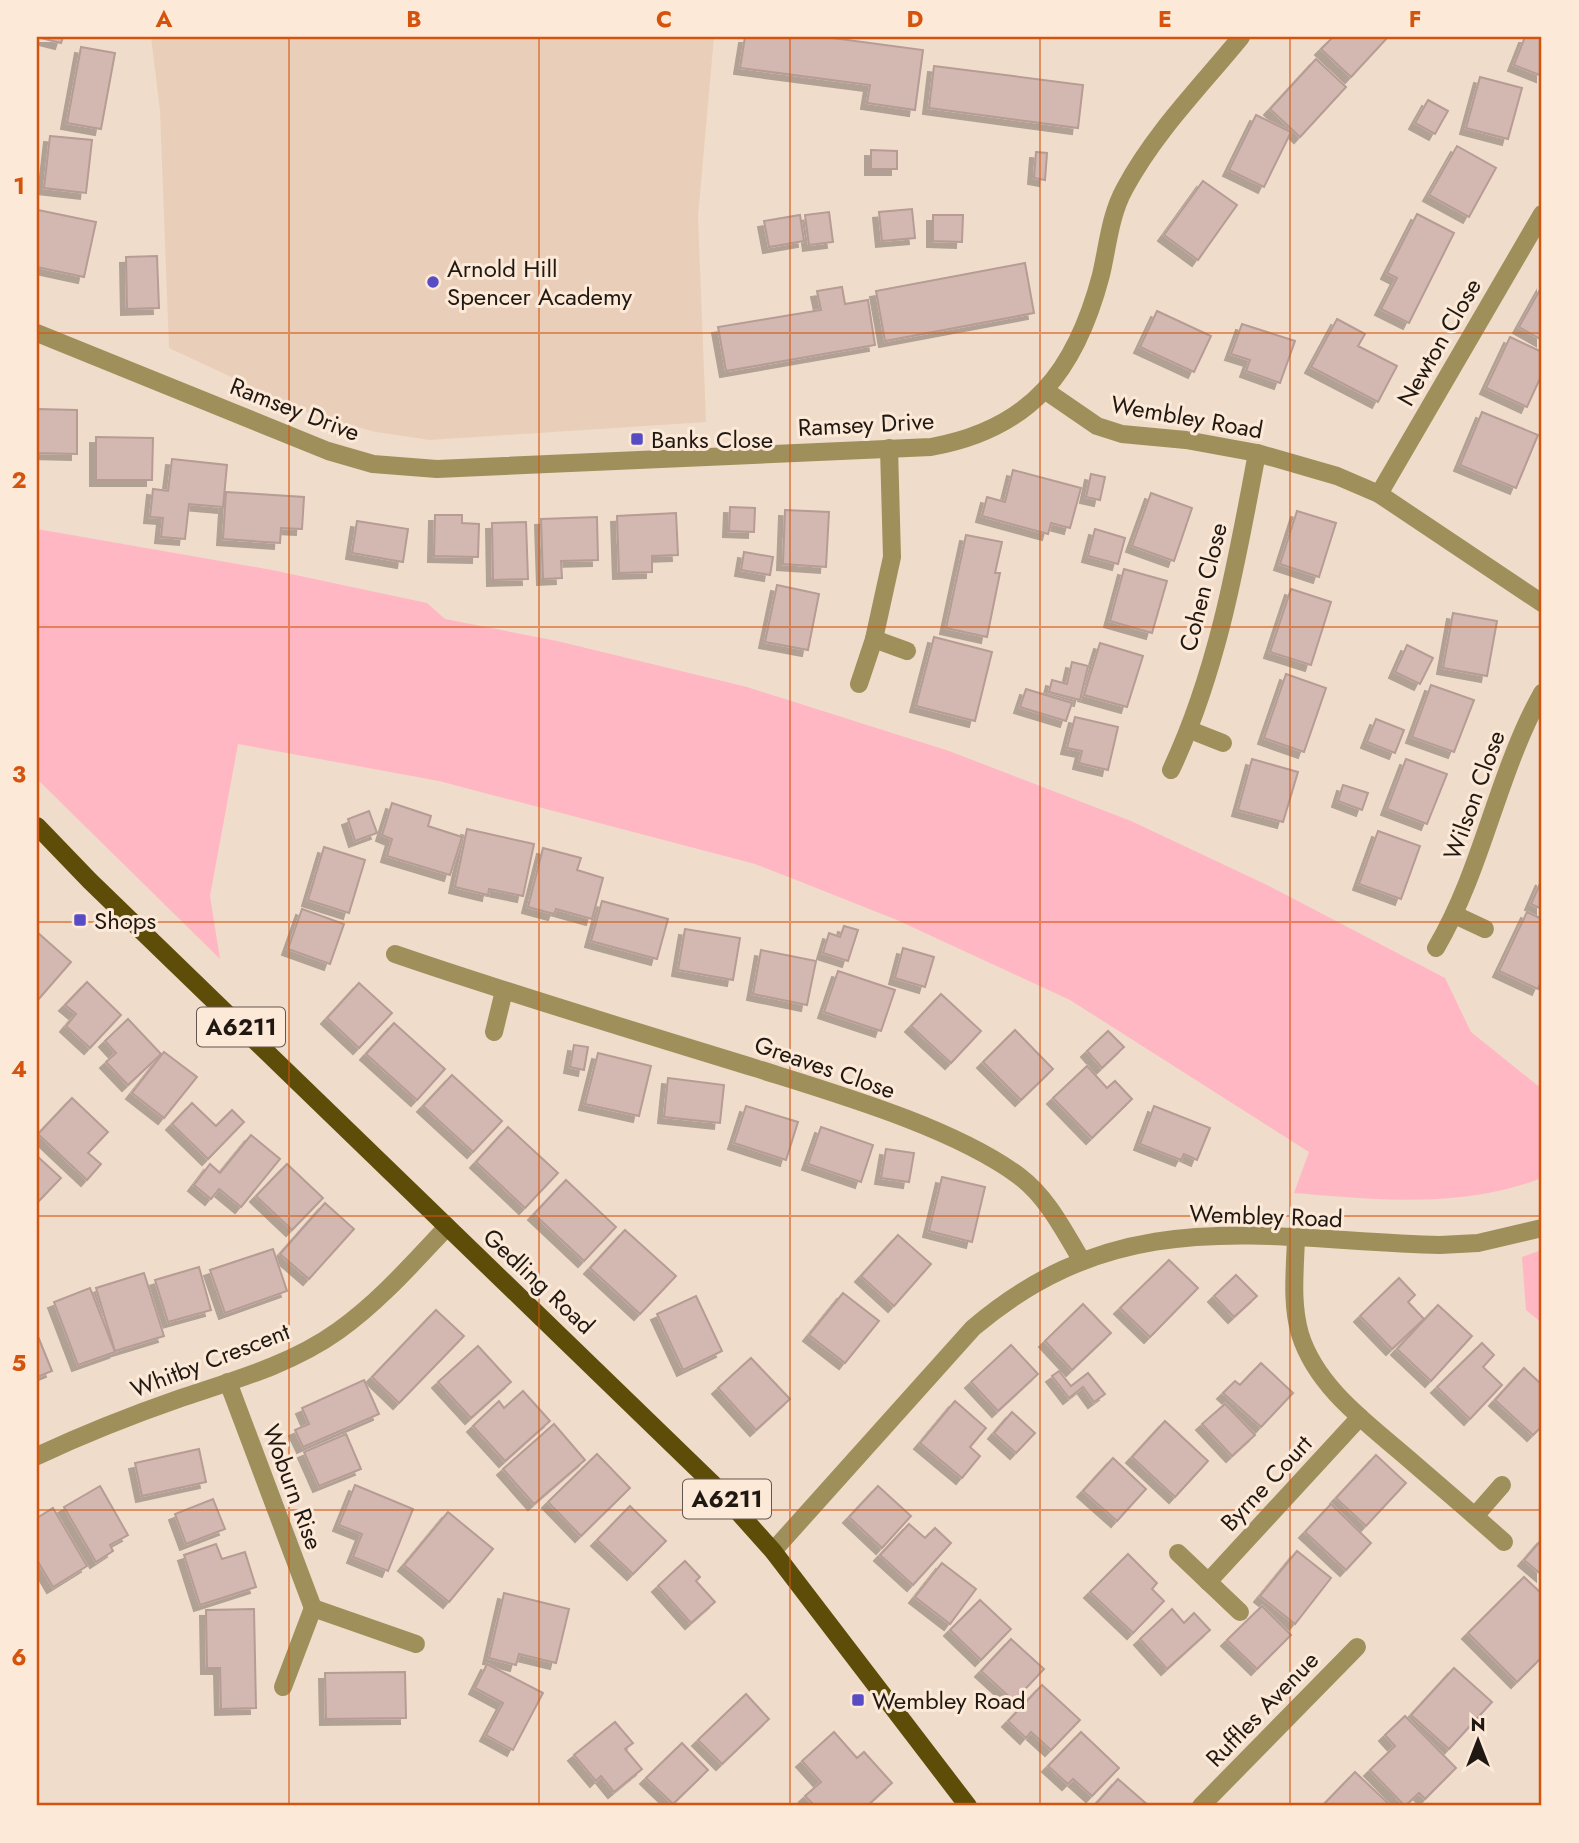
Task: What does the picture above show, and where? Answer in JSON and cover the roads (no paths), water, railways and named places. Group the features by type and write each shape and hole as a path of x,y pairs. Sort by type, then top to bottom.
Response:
{"main road":[{"name":"Gedling Road","path":"37,826 704,1474 773,1552 968,1806"}],"street":[{"name":"Ramsey Drive","path":"37,332 328,451 373,464 465,468 931,447 987,431 1033,404 1046,391 1065,365 1083,329 1101,275 1112,216 1124,190 1142,159 1241,37"},
{"name":"Newton Close","path":"1379,494 1542,214"},
{"name":"Wembley Road","path":"1046,391 1097,426 1122,434 1186,440 1257,453 1336,476 1379,494 1542,603"},
{"path":"859,684 874,639 892,548 889,448"},
{"name":"Cohen Close","path":"1171,770 1190,730 1232,586 1257,453"},
{"path":"874,639 907,652"},
{"name":"Wilson Close","path":"1436,948 1455,915 1516,748 1542,693"},
{"path":"1190,730 1223,743"},
{"path":"1455,915 1486,929"},
{"name":"Greaves Close","path":"396,954 505,991 840,1095 973,1150 1003,1165 1035,1190 1048,1204 1082,1261"},
{"path":"494,1032 505,991"},
{"name":"Whitby Crescent","path":"37,1456 139,1412 291,1358 338,1331 387,1289 447,1227"},
{"name":"Wembley Road","path":"773,1552 973,1328 1001,1304 1039,1280 1082,1261 1122,1247 1201,1235 1440,1245 1488,1241 1542,1228"},
{"path":"1296,1238 1294,1292 1301,1335 1318,1369 1336,1394 1360,1417 1504,1542"},
{"name":"Woburn Rise","path":"228,1382 313,1608"},
{"name":"Byrne Court","path":"1208,1582 1360,1417"},
{"path":"1475,1516 1502,1485"},
{"path":"1178,1553 1240,1612"},
{"path":"284,1687 313,1608 416,1644"},
{"name":"Ruffles Avenue","path":"1201,1806 1357,1647"}],"place":[{"name":"Arnold Hill Spencer Academy","path":"433,282"},
{"name":"Banks Close","path":"637,439"},
{"name":"Shops","path":"80,920"},
{"name":"Wembley Road","path":"858,1700"}]}
